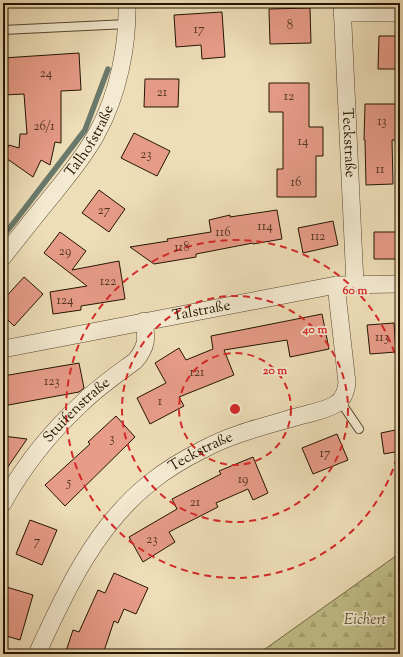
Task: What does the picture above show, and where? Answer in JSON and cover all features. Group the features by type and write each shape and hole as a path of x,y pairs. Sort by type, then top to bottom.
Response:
{"street":[{"name":"Talhofstraße","path":"3,257 85,153 98,132 112,97 125,45 126,3"},
{"path":"342,8 400,13"},
{"name":"Teckstraße","path":"342,8 355,284"},
{"name":"Talstraße","path":"3,348 336,285 400,284"},
{"path":"336,285 347,383 346,390 340,401"},
{"name":"Stuifenstraße","path":"3,503 28,463 67,418 92,393 135,361 140,355 146,341 144,322"},
{"name":"Teckstraße","path":"37,654 65,596 97,540 124,507 151,482 186,458 213,445 256,429 323,410 340,401"}],"lane":[{"path":"3,30 126,24"},
{"path":"340,401 358,429"}],"green space":[{"name":"Eichert","path":"400,553 400,654 258,654"}],"building":[{"path":"310,8 311,43 270,44 269,9"},
{"path":"222,12 225,57 202,59 201,45 176,47 174,15"},
{"path":"379,36 400,36 400,69 378,69"},
{"path":"79,53 81,90 61,91 61,143 55,142 50,165 41,160 33,177 3,156 9,145 19,148 20,134 27,134 24,94 3,95 3,58"},
{"path":"145,79 179,79 178,107 144,107"},
{"path":"269,83 309,83 309,127 323,127 323,156 316,156 316,197 277,197 277,169 283,169 283,112 269,112"},
{"path":"365,104 400,104 400,140 392,140 393,184 366,185 364,140"},
{"path":"134,133 170,151 157,176 121,158"},
{"path":"99,190 125,209 109,232 82,213"},
{"path":"277,210 282,239 196,254 196,257 154,264 130,247 211,232 209,220 230,215 230,217"},
{"path":"333,221 338,245 303,253 298,228"},
{"path":"60,232 86,251 72,270 119,261 125,299 81,306 81,310 53,314 50,292 87,286 44,253"},
{"path":"374,232 400,232 400,259 374,259"},
{"path":"24,277 43,294 14,326 3,315 3,300"},
{"path":"322,314 329,349 290,357 287,340 224,350 234,375 179,397 184,406 150,424 137,398 166,383 155,363 179,348 186,360 213,349 211,336"},
{"path":"394,323 396,352 370,354 367,325"},
{"path":"79,363 84,388 79,392 3,406 3,376"},
{"path":"116,416 135,437 65,506 45,485 90,444 88,442"},
{"path":"400,429 400,451 384,454 381,433"},
{"path":"337,434 348,460 313,474 302,448"},
{"path":"3,436 27,439 3,474"},
{"path":"253,457 268,493 253,500 248,489 216,503 218,507 169,532 175,542 143,562 129,537 177,509 172,499 221,474 219,471"},
{"path":"30,520 57,530 42,565 16,554"},
{"path":"114,573 148,588 136,614 124,609 118,623 114,621 103,654 65,654 73,630 79,632 98,590 105,593"},
{"path":"3,586 33,595 20,640 3,635"}],"waterway":[{"path":"3,236 85,130 108,69"}]}
